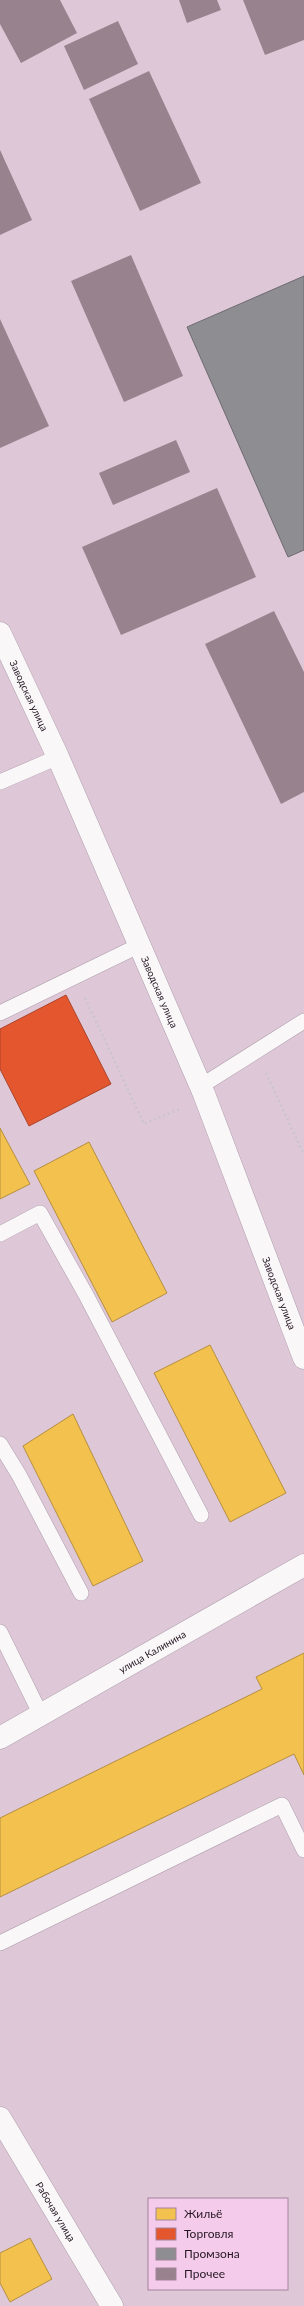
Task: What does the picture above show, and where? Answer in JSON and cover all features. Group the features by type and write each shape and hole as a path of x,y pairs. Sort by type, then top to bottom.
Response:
{"street":[{"name":"Заводская улица","path":"0,633 58,757 201,1086 302,1347"},
{"name":"улица Калинина","path":"0,1738 304,1565"},
{"name":"Рабочая улица","path":"0,2118 112,2306"}],"lane":[{"path":"0,782 58,757"},
{"path":"0,1013 140,945"},
{"path":"201,1086 304,1021"},
{"path":"0,1234 40,1214 86,1295 201,1515"},
{"path":"0,1444 81,1593"},
{"path":"0,1632 41,1714"},
{"path":"0,1943 282,1805 304,1850"}],"building: Жильё":[{"path":"0,1128 30,1184 0,1199"},
{"path":"89,1142 167,1293 112,1322 34,1171"},
{"path":"210,1345 286,1493 230,1522 154,1373"},
{"path":"73,1414 143,1561 93,1586 23,1446"},
{"path":"304,1653 304,1775 294,1754 0,1897 0,1818 262,1689 256,1677"},
{"path":"30,2238 52,2279 10,2302 0,2283 0,2253"}],"building: Торговля":[{"path":"66,995 111,1084 29,1126 0,1069 0,1029"}],"building: Промзона":[{"path":"304,276 304,550 288,557 187,327"}],"building: Прочее":[{"path":"0,0 60,0 77,33 21,63 0,24"},
{"path":"179,0 217,0 221,10 187,23"},
{"path":"243,0 304,0 304,40 265,55"},
{"path":"118,21 138,64 84,90 64,46"},
{"path":"149,71 201,183 140,211 89,99"},
{"path":"0,150 32,220 0,235"},
{"path":"131,255 183,376 124,402 71,281"},
{"path":"0,319 49,426 0,448"},
{"path":"176,440 190,472 113,505 99,473"},
{"path":"217,488 256,577 121,635 82,547"},
{"path":"274,611 304,672 304,792 281,804 205,644"}]}
